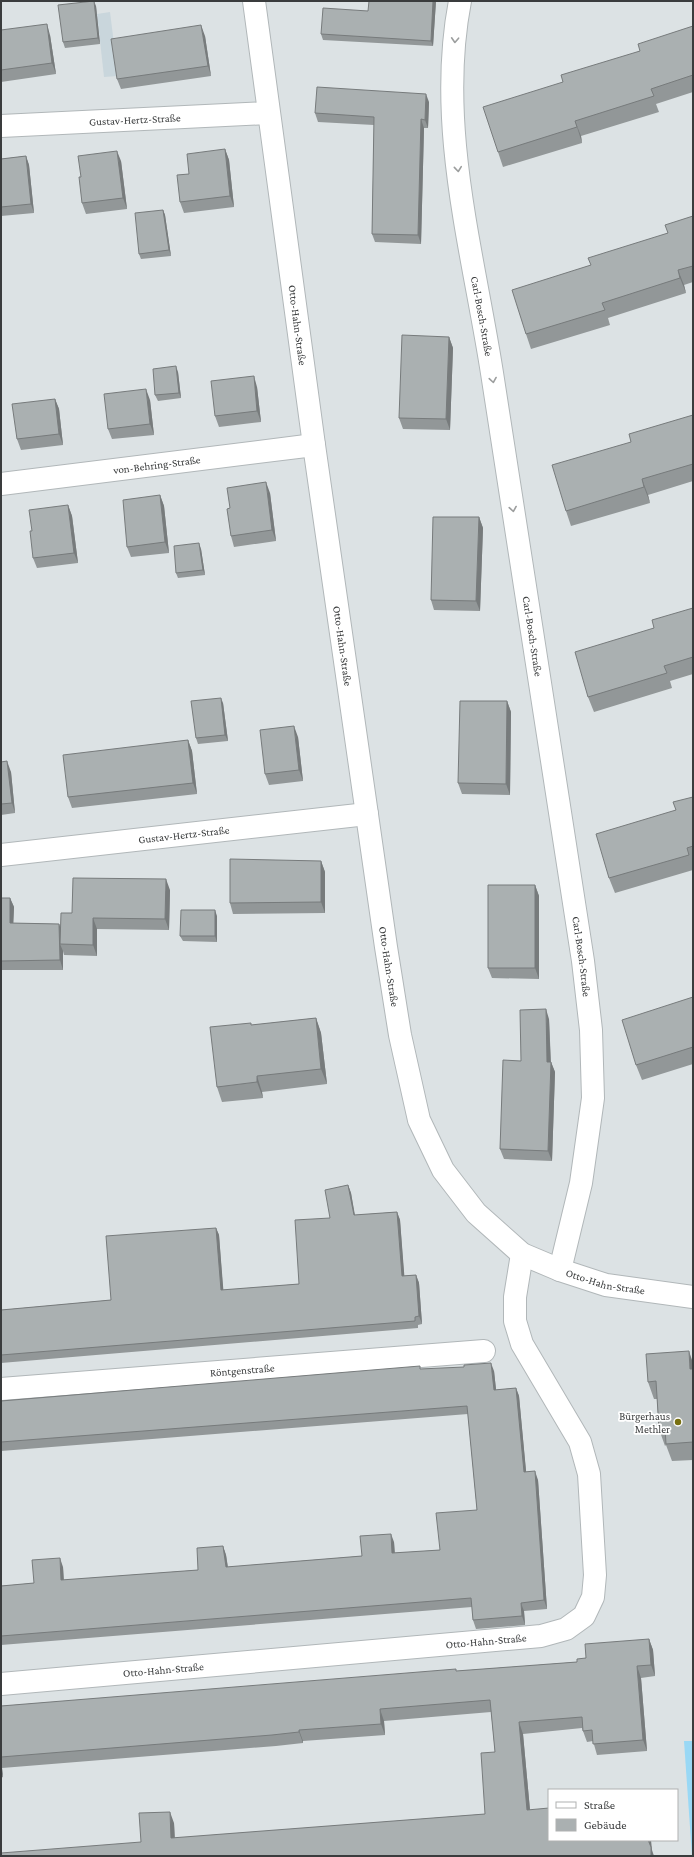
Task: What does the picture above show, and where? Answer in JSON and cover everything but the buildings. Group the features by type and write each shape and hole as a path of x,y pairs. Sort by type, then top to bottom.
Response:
{"street":[{"name":"Otto-Hahn-Straße","path":"254,1 314,445 367,814 400,1035 419,1120 443,1170 476,1213 522,1254 560,1270 606,1285 693,1297"},
{"name":"Carl-Bosch-Straße","path":"460,1 456,22 451,106 460,191 486,339 583,961 591,1030 593,1098 581,1183 560,1270"},
{"name":"Gustav-Hertz-Straße","path":"1,126 268,112"},
{"name":"von-Behring-Straße","path":"1,484 314,445"},
{"name":"Gustav-Hertz-Straße","path":"1,855 367,814"},
{"name":"Otto-Hahn-Straße","path":"1,1684 541,1636 566,1629 584,1616 593,1597 595,1575 589,1474 580,1442 522,1344 515,1321 514,1297 522,1254"},
{"name":"Röntgenstraße","path":"1,1389 484,1351"}],"shaded area":[{"path":"110,12 118,76 104,77 97,14"},
{"path":"684,1741 693,1741 693,1856 692,1856"}],"place":[{"name":"Bürgerhaus Methler","path":"678,1422"}]}
